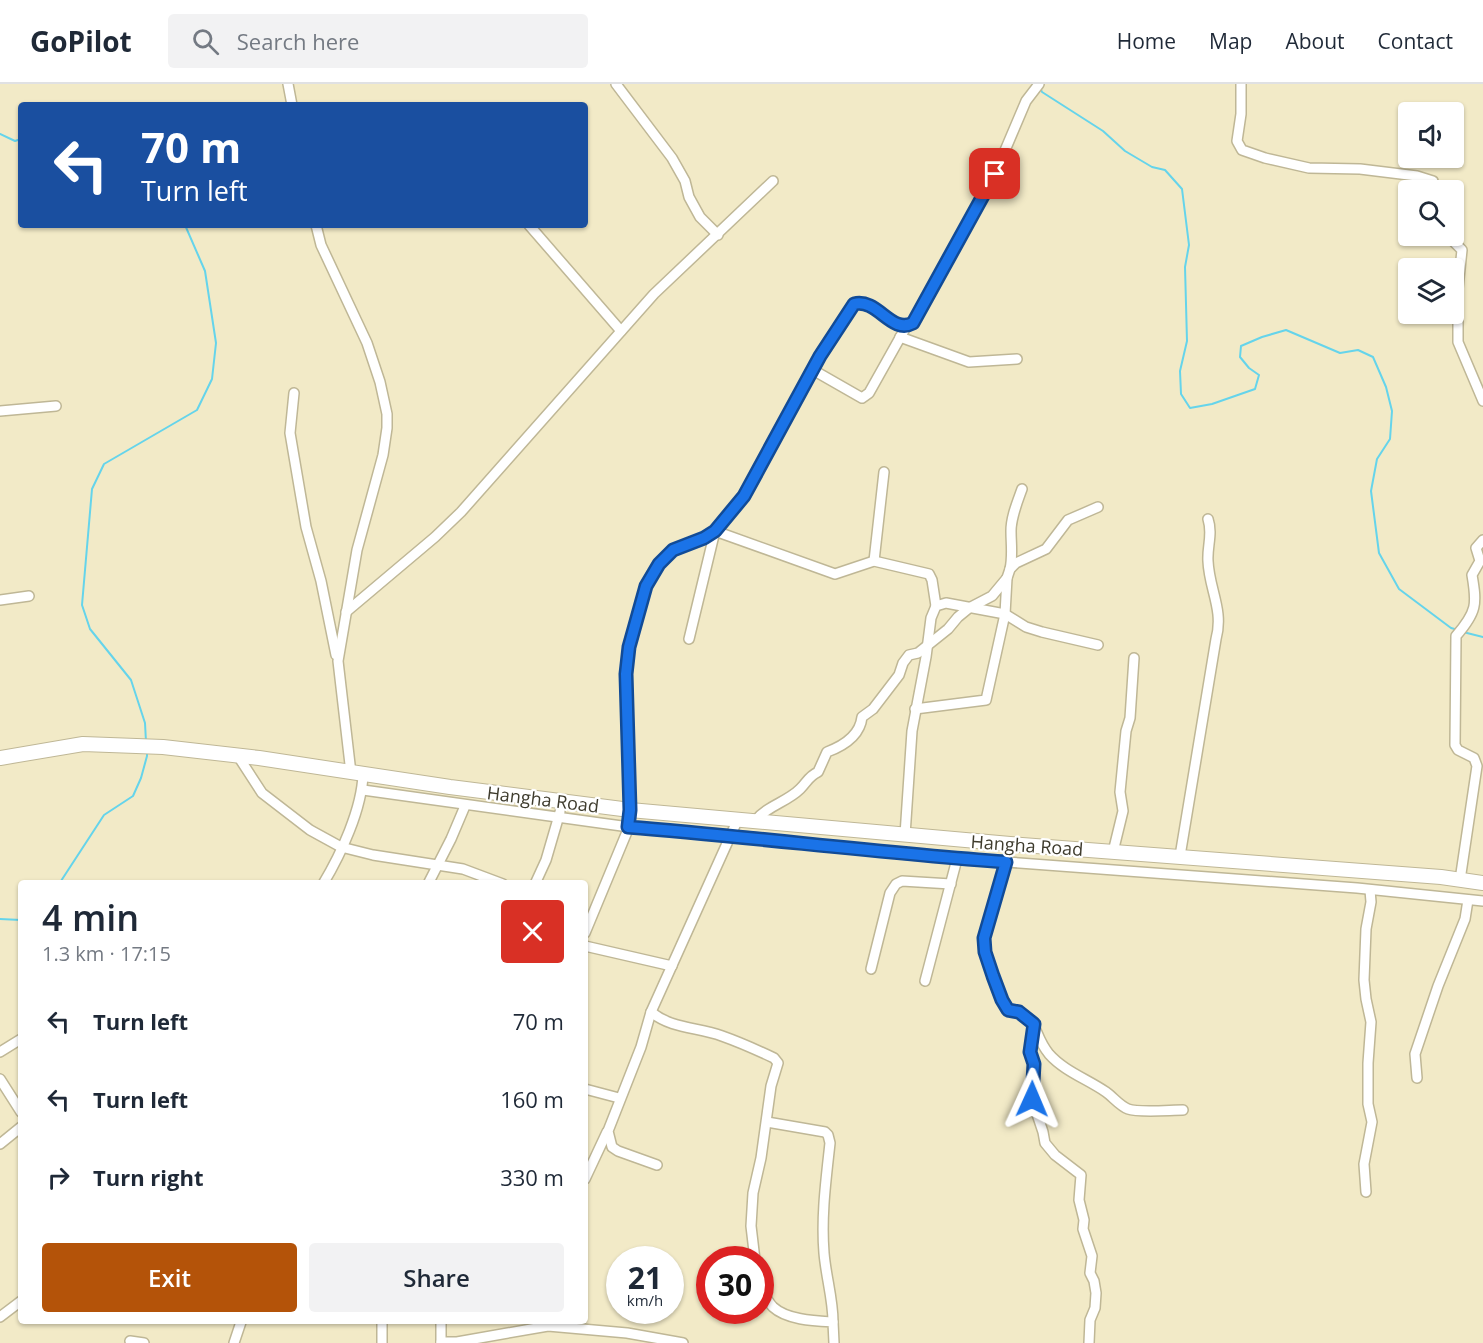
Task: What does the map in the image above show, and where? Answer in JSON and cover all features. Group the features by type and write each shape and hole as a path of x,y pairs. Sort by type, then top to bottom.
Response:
{"highway":[{"name":"Hangha Road","path":"0,758 83,744 163,747 630,810 1483,883"}],"street":[{"path":"288,84 291,102"},
{"path":"616,84 672,158 685,181 689,197 700,217 718,235"},
{"path":"813,370 862,398 869,393 906,327 913,323 995,174 1026,100 1040,84"},
{"path":"1241,84 1241,114 1237,141 1242,150 1309,168 1360,169 1417,176 1430,180"},
{"path":"346,612 435,537 461,512 663,285 773,182"},
{"path":"317,228 321,246 367,343 380,382 387,414 383,455 357,550 338,661"},
{"path":"533,228 621,331"},
{"path":"1458,246 1462,250 1458,288 1458,342 1483,401"},
{"path":"588,926 628,827 630,810 626,674 629,647 646,586 659,564 673,550 704,538 715,531 744,496 813,370 854,304 872,306 899,326 906,327"},
{"path":"900,337 969,362 1017,359"},
{"path":"294,393 290,433 306,527 321,580 338,661 357,773 363,790 333,866 324,880"},
{"path":"0,411 56,406"},
{"path":"874,561 884,472"},
{"path":"915,709 986,700 1005,614 1008,573 1012,559 1011,530 1014,511 1022,489"},
{"path":"756,820 760,814 791,797 810,776 818,772 827,752 836,749 855,736 861,723 861,717 873,709 898,675 909,655 918,653 948,629 969,608 992,596 1016,563 1046,549 1068,520 1098,507"},
{"path":"1180,856 1220,624 1208,561 1211,529 1208,519"},
{"path":"715,531 835,574 874,561 929,574 936,606 931,618 915,709 905,835"},
{"path":"689,639 715,531"},
{"path":"1460,880 1477,766 1474,758 1458,750 1455,745 1456,636 1466,625 1476,602 1472,575 1480,561 1476,548 1483,540"},
{"path":"0,600 28,596"},
{"path":"936,606 946,603 1005,614 1026,627 1098,645"},
{"path":"1113,852 1123,811 1120,792 1126,731 1130,718 1134,658"},
{"path":"238,756 262,792 310,830 341,847 373,855 463,869 492,880"},
{"path":"363,790 628,827 731,835 957,859 1370,890 1483,902"},
{"path":"537,880 546,860 562,801"},
{"path":"430,880 465,806"},
{"path":"588,1173 608,1131 641,1047 651,1012 738,819"},
{"path":"925,981 957,859"},
{"path":"1006,862 984,938 985,952 1002,1000 1008,1010 1019,1012 1034,1024 1048,1052 1063,1068 1081,1076 1128,1109 1183,1110"},
{"path":"871,969 890,893 896,884 902,881 951,884"},
{"path":"1366,1192 1364,1164 1372,1122 1368,1104 1371,1022 1364,980 1370,890"},
{"path":"1417,1078 1415,1054 1438,986 1465,919 1468,900"},
{"path":"588,947 672,966"},
{"path":"651,1012 667,1022 720,1035 774,1058 778,1063 771,1086 767,1122 753,1193 751,1226 753,1246"},
{"path":"1034,1024 1030,1052 1034,1064 1032,1099 1045,1143 1055,1155 1081,1174 1079,1200 1083,1229 1092,1256 1090,1273 1096,1293 1095,1308 1090,1320 1089,1343"},
{"path":"0,1052 18,1041"},
{"path":"0,1079 18,1107"},
{"path":"588,1090 620,1098"},
{"path":"767,1122 825,1132 828,1135 830,1143 824,1200 824,1252 833,1304 834,1343"},
{"path":"0,1144 18,1129"},
{"path":"608,1131 612,1147 657,1165"},
{"path":"0,1317 18,1303"},
{"path":"774,1308 782,1313 803,1319 834,1322"},
{"path":"234,1343 240,1324"},
{"path":"382,1324 382,1343"},
{"path":"441,1324 441,1343 457,1342 547,1324 618,1332 683,1343"},
{"path":"130,1341 144,1343"}],"waterway":[{"path":"1040,87 1042,92 1103,131 1125,151 1152,167 1165,170 1182,189 1189,245 1185,267 1187,341 1180,371 1181,394 1190,408 1212,404 1255,389 1259,375 1240,357 1241,346 1286,330 1340,353 1358,350 1373,357 1386,387 1392,411 1390,439 1377,459 1371,491 1379,553 1399,589 1451,628 1458,630"},
{"path":"0,134 15,141 18,140"},
{"path":"146,742 145,723 131,680 90,629 82,605 92,489 104,464 197,410 212,379 216,343 205,271 186,228"},
{"path":"1463,632 1483,637"},
{"path":"62,880 104,815 133,796 141,778 147,751"},
{"path":"0,919 18,920"}],"route":[{"path":"995,174 913,323 906,327 899,326 872,306 854,304 820,356 744,496 715,531 704,538 673,550 659,564 646,586 629,647 626,674 630,810 628,827 1006,862 984,938 985,952 1002,1000 1008,1010 1019,1012 1034,1024 1030,1043 1034,1064 1032,1099"}]}
